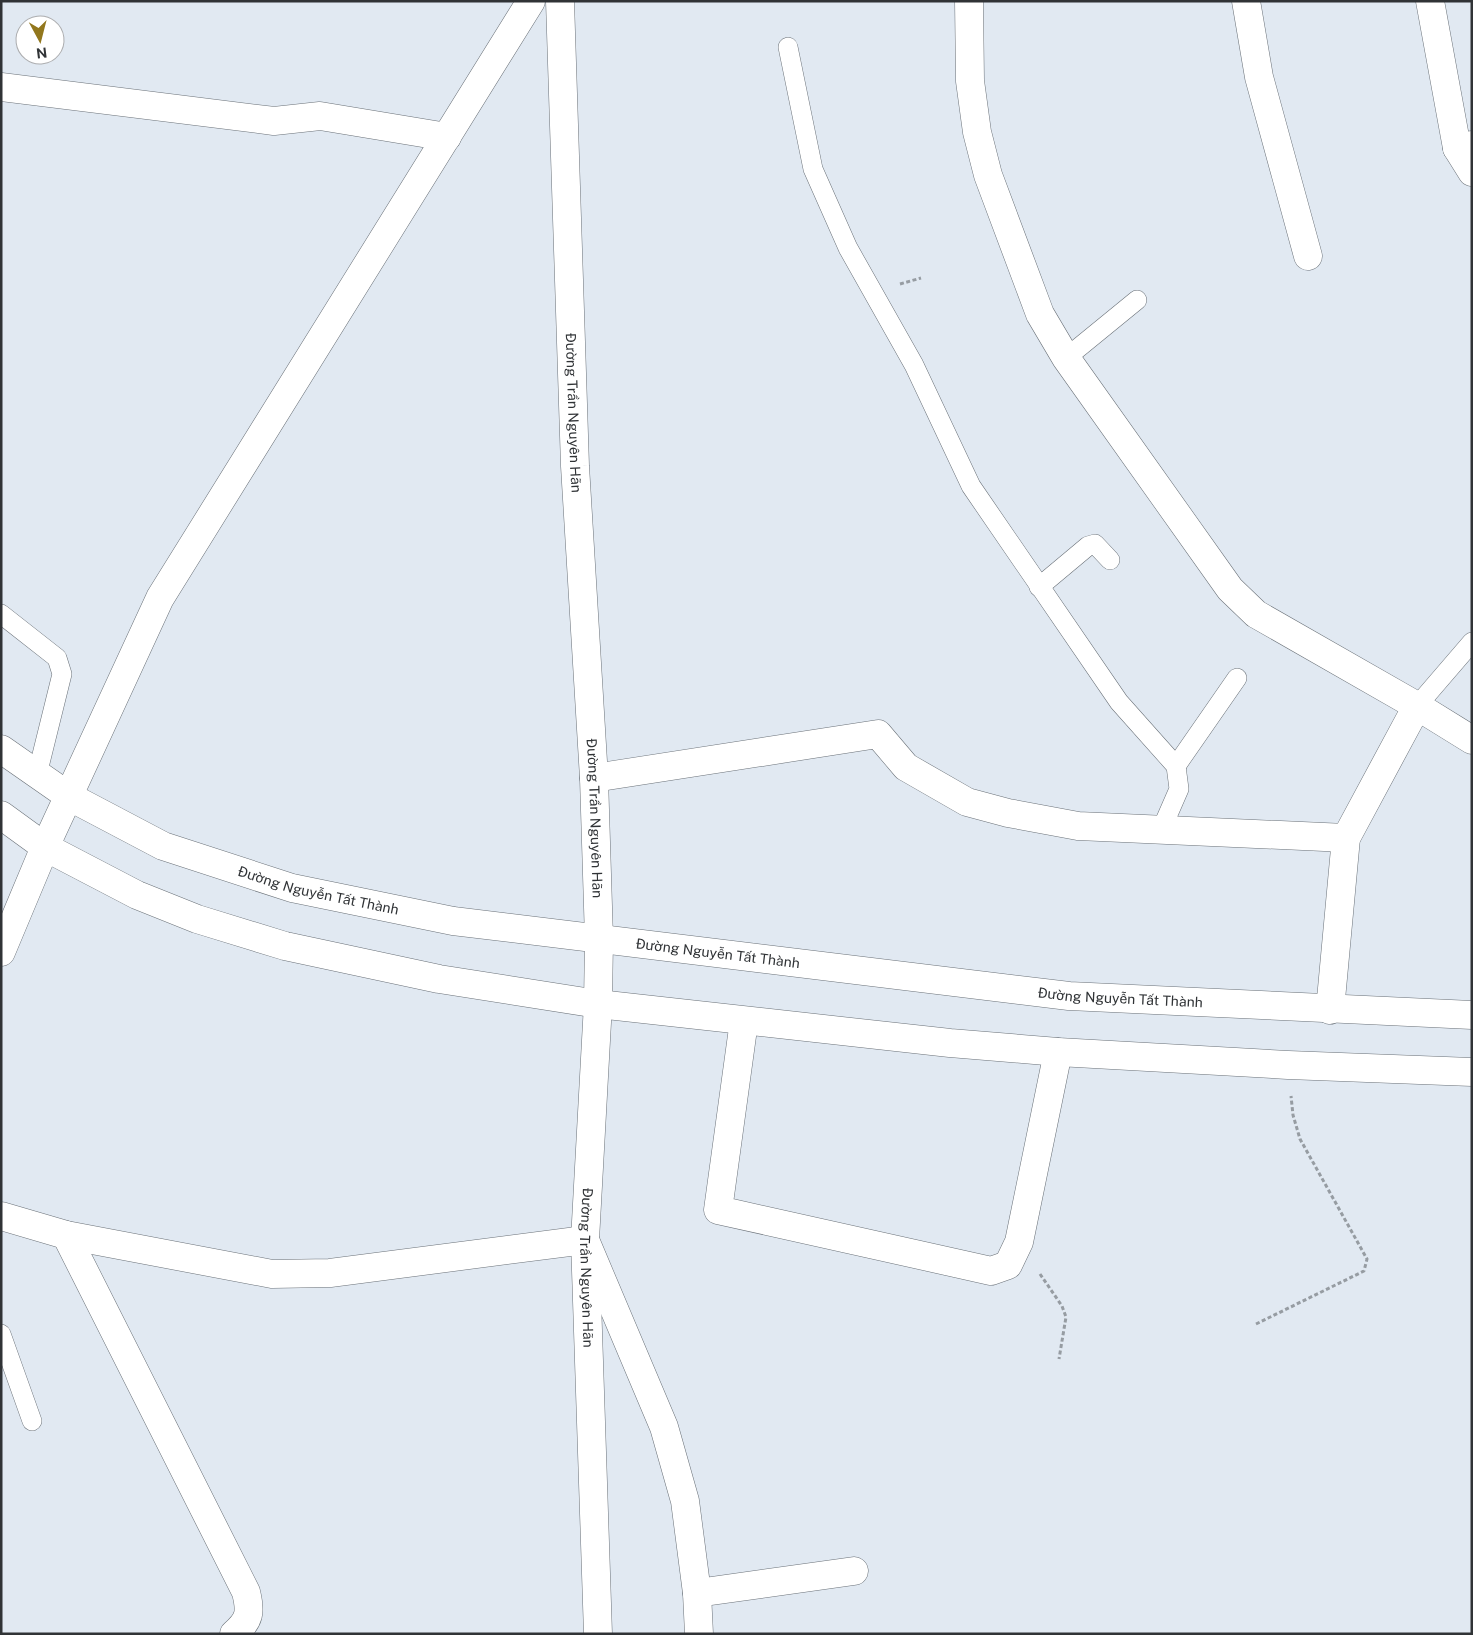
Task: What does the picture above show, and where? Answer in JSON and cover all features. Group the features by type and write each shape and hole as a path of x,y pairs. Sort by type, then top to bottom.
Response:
{"street":[{"path":"1,952 45,847 70,797 138,642 160,598 532,1"},
{"name":"Đường Trần Nguyên Hãn","path":"560,1 575,466 594,778 599,939 598,1004 585,1240 598,1634"},
{"path":"969,1 970,81 977,132 988,176 1040,314 1066,358 1230,589 1256,614 1417,706 1472,740"},
{"path":"1246,1 1259,77 1308,256"},
{"path":"1430,1 1464,146 1472,172"},
{"path":"1,87 274,121 320,116 447,137"},
{"path":"1330,1010 1346,838 1417,706"},
{"path":"594,778 878,734 906,766 967,802 1008,813 1078,826 1162,828 1346,838"},
{"name":"Đường Nguyễn Tất Thành","path":"1,749 70,797 163,846 292,888 452,921 1069,996 1330,1010 1472,1015"},
{"path":"1,815 45,847 137,895 197,919 285,946 439,979 598,1004 744,1021 1058,1052 1288,1065 1472,1072"},
{"path":"744,1021 718,1210 991,1271 1008,1265 1019,1242 1058,1052"},
{"path":"1,1216 66,1235 272,1274 330,1273 585,1240 664,1427 685,1501 697,1593 699,1634"},
{"path":"66,1235 246,1592 250,1608 245,1624 234,1634"},
{"path":"697,1593 854,1571"}],"lane":[{"path":"788,47 813,169 848,248 914,365 971,486 1119,702 1176,766 1179,789 1162,828"},
{"path":"1066,358 1137,300"},
{"path":"1039,586 1088,546 1095,544 1110,560"},
{"path":"1,614 57,658 62,674 37,775"},
{"path":"1417,706 1472,642"},
{"path":"1176,766 1237,678"},
{"path":"1,1334 32,1421"}],"path":[{"path":"1256,1324 1364,1271 1367,1259 1300,1139 1293,1115 1288,1065"},
{"path":"1019,1242 1062,1306 1066,1317 1059,1359"}]}
